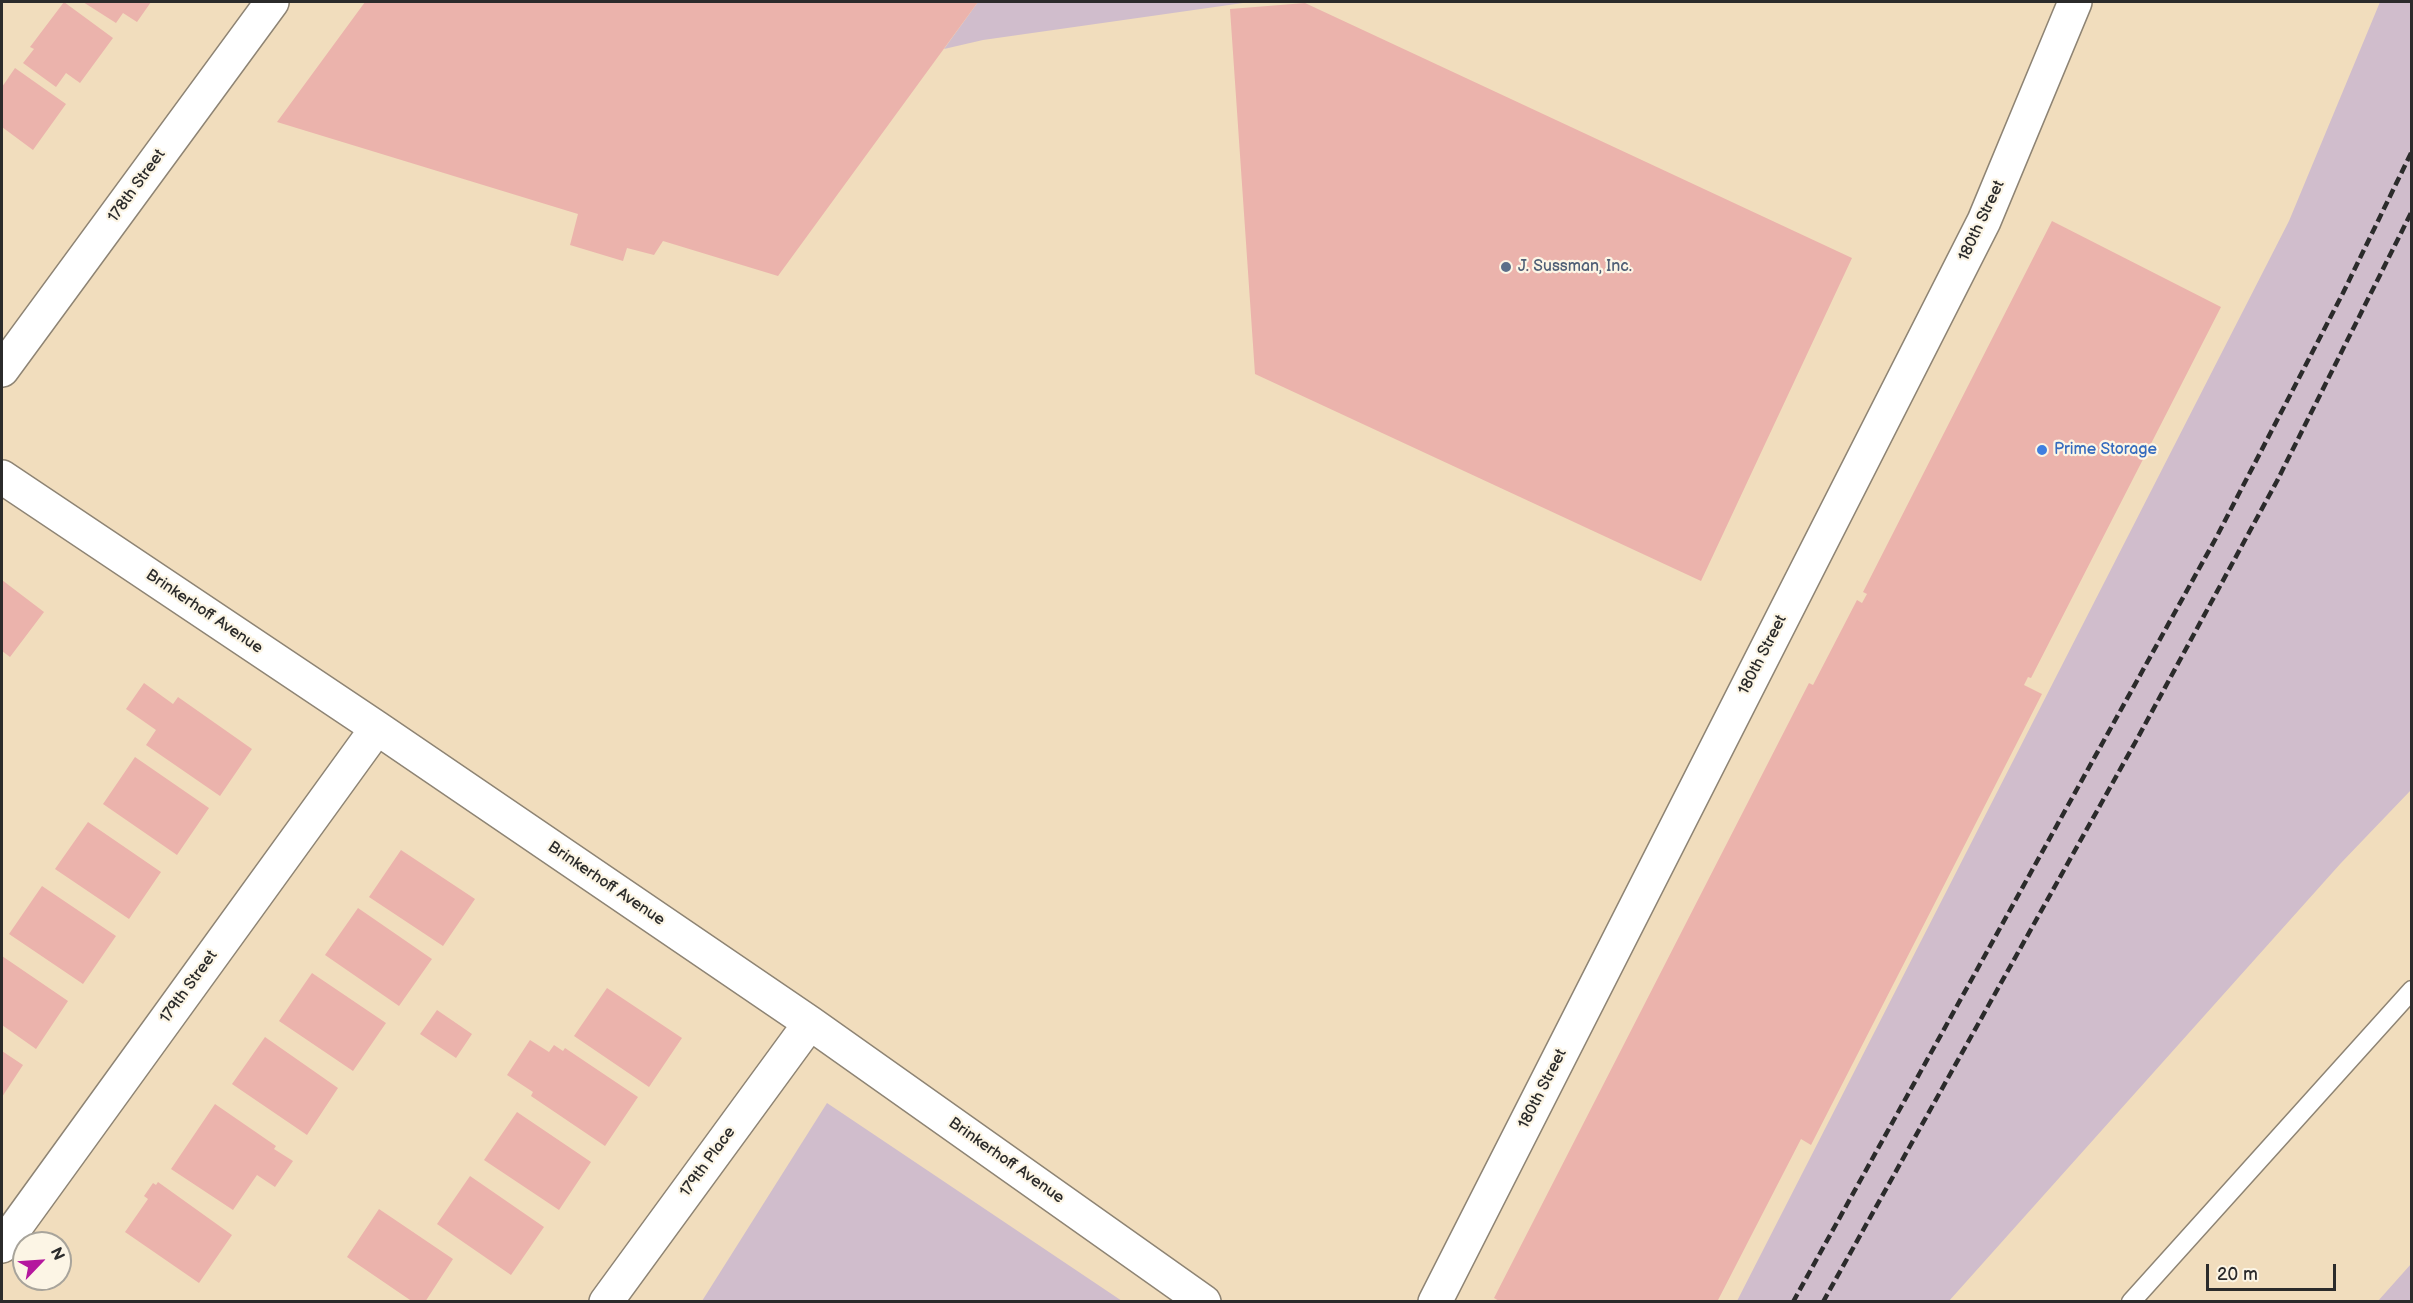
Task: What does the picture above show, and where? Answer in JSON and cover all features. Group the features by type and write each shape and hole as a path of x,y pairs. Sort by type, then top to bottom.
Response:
{"street":[{"name":"178th Street","path":"2,370 272,2"},
{"name":"180th Street","path":"1435,1302 1984,221 2075,2"},
{"name":"Brinkerhoff Avenue","path":"2,477 377,728 810,1023 1204,1302"},
{"name":"179th Street","path":"2,1246 377,728"},
{"name":"179th Place","path":"606,1302 810,1023"}],"lane":[{"path":"2131,1302 2412,990"}],"shaded area":[{"path":"978,2 1250,2 983,40 944,49"},
{"path":"2380,2 2412,2 2411,790 2341,863 1949,1301 1737,1301 2289,221"},
{"path":"827,1103 1122,1301 702,1301"},
{"path":"2411,1264 2411,1301 2378,1301"}],"building":[{"path":"64,2 113,38 80,83 66,73 56,87 23,63 34,49 30,47"},
{"path":"83,2 151,2 137,22 123,13 116,23"},
{"path":"365,2 978,2 778,276 663,241 654,255 627,248 623,261 570,245 578,214 277,122"},
{"path":"1305,3 1852,258 1701,581 1255,374 1230,9"},
{"path":"15,68 66,104 33,150 2,127 2,87"},
{"path":"2052,221 2221,307 2031,678 2028,677 2024,685 2042,694 1811,1145 1801,1139 1717,1302 1501,1302 1494,1298 1809,683 1813,685 1857,600 1862,603 1867,594 1863,592"},
{"path":"2,580 44,612 10,657 2,651"},
{"path":"144,683 173,704 178,697 252,749 220,796 146,745 156,730 126,709"},
{"path":"135,757 209,808 177,855 103,804"},
{"path":"88,822 161,872 129,919 55,869"},
{"path":"401,850 475,899 443,946 369,897"},
{"path":"42,886 116,936 83,984 9,934"},
{"path":"358,908 432,959 399,1006 325,955"},
{"path":"2,956 68,1001 36,1049 2,1025"},
{"path":"312,973 386,1023 353,1071 279,1021"},
{"path":"607,988 682,1038 649,1087 574,1036"},
{"path":"437,1010 472,1034 456,1058 420,1034"},
{"path":"265,1037 338,1088 307,1135 232,1084"},
{"path":"530,1040 549,1052 554,1045 563,1051 565,1048 638,1097 605,1146 531,1096 533,1092 507,1075"},
{"path":"2,1051 23,1065 2,1097"},
{"path":"215,1104 276,1146 274,1149 293,1161 275,1187 257,1175 233,1210 171,1169"},
{"path":"517,1112 591,1162 559,1210 484,1160"},
{"path":"470,1176 544,1227 511,1275 437,1224"},
{"path":"158,1182 232,1235 199,1283 125,1232 148,1199 144,1196 153,1183 156,1185"},
{"path":"379,1209 453,1259 425,1302 413,1302 347,1257"}],"railway":[{"path":"1793,1302 2216,538 2343,293 2412,151"},
{"path":"1823,1302 2136,741 2277,481 2412,211"}],"place":[{"name":"J. Sussman, Inc.","path":"1506,267"},
{"name":"Prime Storage","path":"2042,450"}]}
